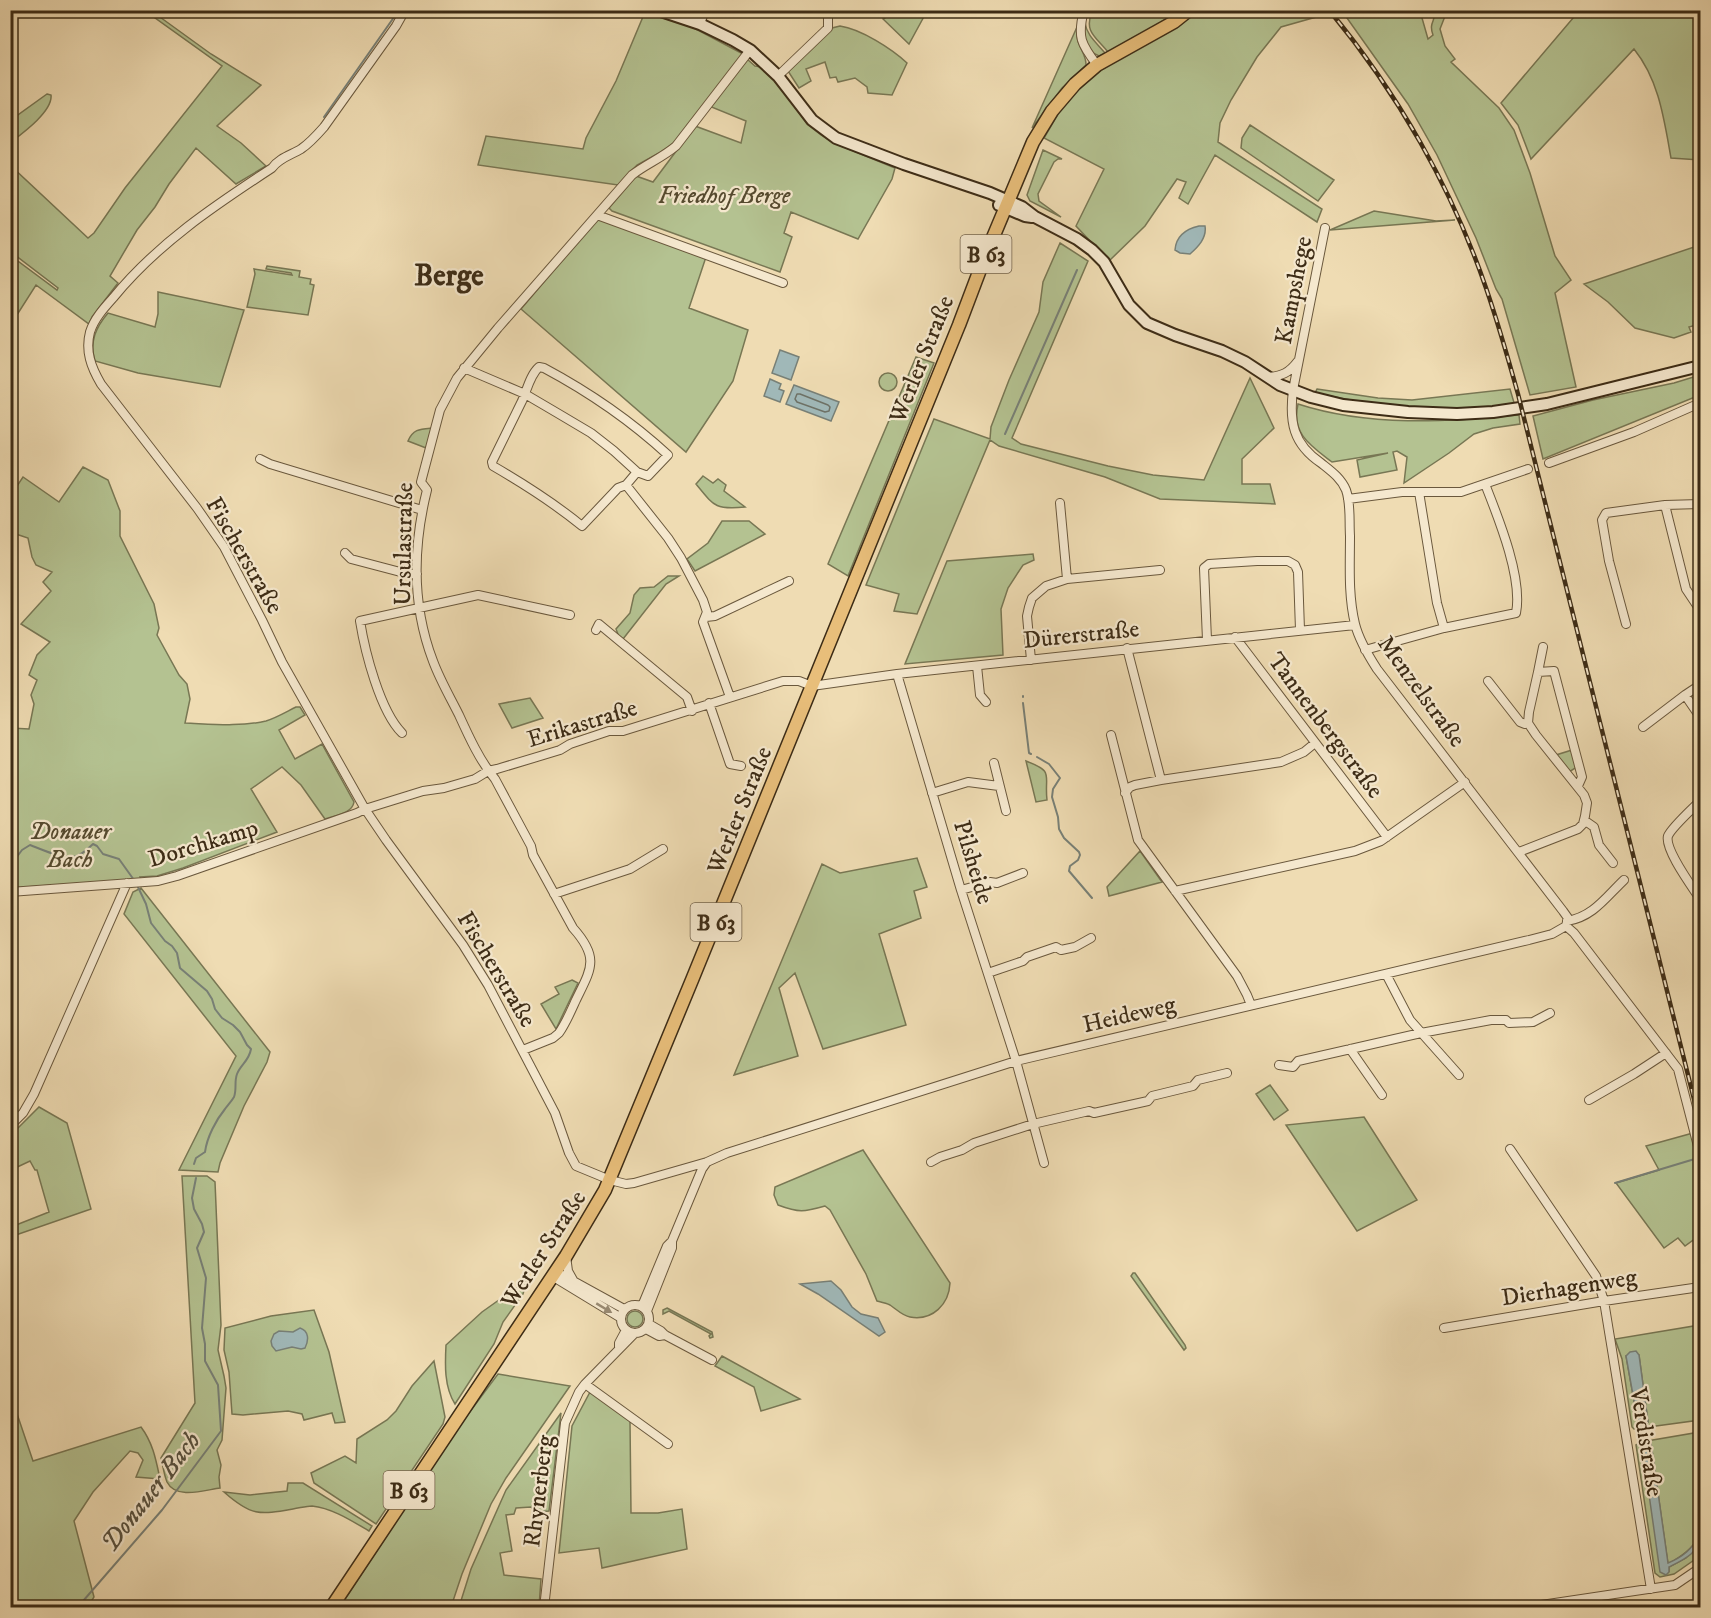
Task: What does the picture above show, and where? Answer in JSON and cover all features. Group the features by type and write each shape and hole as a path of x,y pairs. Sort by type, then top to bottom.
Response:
{"main road":[{"path":"658,10 700,24 750,50 778,76 812,120 830,134 850,144 990,193 1007,204 1025,209 1035,217 1077,239 1099,256 1109,269 1128,305 1147,323 1222,351 1293,390 1311,397 1374,409 1434,413 1515,410 1701,366"},
{"name":"Werler Straße","path":"331,1608 566,1256 610,1180 1033,142 1060,100 1097,65 1174,22 1189,10"}],"street":[{"name":"Fischerstraße","path":"405,10 396,26 314,139 213,208 147,259 123,285 93,323 88,343 91,365 101,384 197,508 224,547 282,662 365,809 463,945 488,984 555,1113 573,1163 578,1168 610,1180"},
{"path":"700,24 705,10"},
{"path":"778,76 828,28 828,10"},
{"path":"1084,10 1080,38 1097,65"},
{"name":"Ursulastraße","path":"523,1050 560,1033 590,971 591,964 588,952 554,894 533,855 531,846 445,691 425,636 419,608 417,574 418,535 427,489 421,482 440,410 464,368 632,175 676,146 750,50"},
{"path":"597,215 783,283"},
{"name":"Kampshege","path":"1293,390 1325,228"},
{"name":"Kampshege","path":"1268,377 1286,373 1298,360"},
{"path":"464,368 525,394 591,433 637,472 648,476 668,455 628,420 595,397 544,368 539,367 534,371 525,394 492,462 493,466 528,486 582,526 618,488 626,485 637,472"},
{"name":"Menzelstraße","path":"1293,390 1291,415 1299,442 1313,458 1334,473 1342,482 1348,499 1351,600 1355,625 1365,650 1377,669 1519,852 1566,915 1566,923 1678,1069 1701,1154"},
{"path":"1549,463 1634,432 1701,403"},
{"path":"260,459 422,510"},
{"path":"1348,499 1402,492 1461,492 1528,469"},
{"path":"1365,650 1444,628 1516,613 1518,604 1516,581 1500,522 1485,484"},
{"path":"626,485 668,538 703,600 707,612 703,622 730,698"},
{"path":"1419,492 1437,603 1444,628"},
{"path":"1060,503 1066,579"},
{"path":"1626,624 1609,561 1602,520 1606,513 1665,505 1701,504"},
{"path":"1665,505 1686,589 1701,610"},
{"path":"345,553 351,559 408,574 417,574"},
{"path":"1207,640 1204,568 1209,564 1288,561 1295,565 1298,572 1300,630"},
{"path":"1031,660 1027,616 1032,598 1046,586 1066,579 1160,570"},
{"path":"706,617 715,616 789,581"},
{"path":"402,733 395,726 376,684 360,621 478,595 570,615"},
{"path":"596,630 599,624 687,697 692,711"},
{"name":"Dürerstraße","path":"812,686 1127,648 1355,625"},
{"name":"Tannenbergstraße","path":"1234,637 1387,837"},
{"path":"1519,852 1574,831 1581,827 1584,820 1586,798 1528,723 1543,647"},
{"path":"1127,648 1161,780"},
{"path":"977,666 980,695 986,702"},
{"path":"1538,672 1554,671 1582,777 1578,786"},
{"name":"Pilsheide","path":"897,674 961,890 1016,1061 1044,1163"},
{"name":"Erikastraße","path":"365,809 423,791 475,779 488,771 560,750 570,744 609,731 623,731 783,681 799,681 812,686"},
{"path":"1488,681 1521,722 1528,723"},
{"path":"1643,727 1701,685"},
{"path":"1685,695 1701,717"},
{"path":"709,703 730,764 741,766"},
{"path":"1111,735 1138,840 1237,976 1251,1005"},
{"path":"1125,793 1135,785 1281,762 1304,752 1315,743"},
{"path":"994,763 1006,811"},
{"path":"932,793 968,782 999,786"},
{"path":"1175,891 1354,851 1387,837 1465,782"},
{"path":"1701,801 1671,831 1667,839 1678,864 1701,899"},
{"name":"Dorchkamp","path":"10,892 158,881 365,809"},
{"path":"1584,820 1594,827 1599,845 1613,863"},
{"path":"554,894 630,869 663,849"},
{"path":"961,890 990,882 998,883 1023,873"},
{"name":"Heideweg","path":"610,1180 626,1184 634,1183 707,1162 727,1153 1016,1061 1548,935 1560,931 1566,923 1590,914 1624,880"},
{"path":"10,1126 23,1113 34,1094 133,883"},
{"path":"988,974 1056,947 1061,950 1075,947 1091,938"},
{"path":"1386,974 1410,1020 1459,1075"},
{"path":"1279,1065 1293,1067 1298,1061 1421,1033 1491,1020 1533,1023 1550,1013"},
{"path":"1350,1049 1382,1095"},
{"path":"1589,1100 1666,1053"},
{"path":"931,1162 974,1143 1033,1124 1148,1101 1152,1096 1193,1086 1198,1080 1227,1073"},
{"name":"Verdistraße","path":"1510,1149 1596,1276 1604,1301 1651,1589"},
{"path":"624,1309 621,1323 626,1330 634,1334 647,1326 650,1320 645,1309 667,1246 672,1241 707,1162"},
{"path":"566,1256 568,1271 573,1280"},
{"path":"553,1274 573,1280 624,1309 635,1305 645,1309"},
{"path":"553,1274 621,1318"},
{"name":"Dierhagenweg","path":"1444,1328 1701,1287"},
{"path":"647,1326 661,1331 712,1360"},
{"name":"Rhynerberg","path":"619,1347 626,1330"},
{"name":"Rhynerberg","path":"544,1608 563,1435 570,1411 585,1384 634,1334"},
{"path":"585,1384 668,1444"},
{"path":"1521,1608 1675,1585 1701,1568"}],"green space":[{"path":"1325,10 1327,14 1281,27 1257,57 1231,100 1220,123 1218,142 1322,209 1317,222 1215,155 1188,204 1179,198 1186,182 1177,179 1145,226 1109,261 1076,226 1104,169 1044,138 1062,107 1078,89 1115,59 1193,11"},
{"path":"897,11 927,11 909,44 883,19"},
{"path":"1092,11 1178,11 1140,36 1108,52 1090,29"},
{"path":"1342,11 1420,11 1428,39 1433,35 1431,27 1434,11 1447,11 1440,29 1445,46 1455,59 1451,62 1499,108 1514,130 1530,173 1555,256 1571,280 1555,293 1576,387 1530,395 1502,299 1437,155 1408,104"},
{"path":"1579,11 1700,11 1700,160 1671,158 1655,87 1634,49 1531,159 1518,125 1501,103"},
{"path":"153,12 211,54 261,85 217,126 241,143 266,166 236,184 196,148 137,230 110,276 118,283 89,324 36,285 15,318 11,316 11,256 57,290 58,288 11,252 11,166 88,238 222,66 151,15"},
{"path":"645,12 694,28 743,54 675,142 637,165 618,185 478,165 486,136 583,149 586,138 616,81"},
{"path":"1085,23 1090,36 1105,53 1099,56 1091,52 1083,35"},
{"path":"840,26 876,40 907,63 892,95 868,93 867,87 855,78 838,82 836,77 830,78 825,62 806,69 811,81 799,88 788,71 832,28"},
{"path":"1077,27 1077,40 1086,65 1062,88 1032,128"},
{"name":"Friedhof Berge","path":"747,59 755,66 762,67 783,90 807,124 821,135 834,143 895,168 892,179 858,239 791,212 784,233 792,237 780,272 609,208 636,176 653,182 695,126 741,143 746,121 709,106"},
{"path":"47,94 51,95 50,101 42,115 11,142 11,120"},
{"path":"1250,125 1334,180 1318,201 1241,148 1242,138"},
{"path":"1043,150 1062,159 1054,162 1038,194 1039,201 1061,217 1030,201 1027,195"},
{"path":"1374,211 1436,221 1455,220 1330,230"},
{"path":"599,217 706,257 689,308 748,330 733,381 686,452 521,309"},
{"path":"1060,243 1088,261 1012,438 1021,444 1108,466 1153,475 1204,480 1250,378 1274,428 1242,459 1242,484 1270,484 1275,504 1160,499 1105,477 999,446 990,440 917,614 894,611 899,594 866,585 934,419 990,439 991,427 1009,380 1039,312 1043,282"},
{"path":"1700,245 1700,324 1689,327 1691,332 1674,338 1635,328 1608,302 1584,284"},
{"path":"267,266 300,271 299,277 311,279 310,284 314,285 308,315 247,307 255,274 254,269 292,275 266,269"},
{"path":"158,292 244,310 220,387 138,373 95,361 93,341 100,324 108,313 155,327 158,314"},
{"path":"916,357 934,363 848,576 828,564"},
{"path":"884,373 892,373 897,378 895,389 884,391 879,386 879,378"},
{"path":"1700,375 1700,395 1543,459 1533,416"},
{"path":"1317,389 1378,398 1412,400 1510,389 1515,406 1420,410 1315,393"},
{"path":"1298,404 1352,416 1408,421 1519,415 1520,424 1493,428 1474,434 1404,483 1407,457 1397,451 1393,452 1397,470 1360,477 1357,460 1388,453 1332,462 1304,438 1297,423"},
{"path":"432,428 426,448 408,441 417,430"},
{"path":"83,467 108,480 120,511 120,536 154,604 159,628 157,635 179,675 187,684 190,699 185,723 226,725 256,723 270,720 300,707 305,715 279,730 295,759 322,744 354,802 350,809 325,819 301,785 282,767 251,789 277,832 157,876 11,888 11,728 29,729 34,704 31,695 37,680 29,675 37,655 50,642 21,624 51,591 43,582 52,572 36,565 28,538 13,533 11,530 11,495 23,477 59,502"},
{"path":"703,476 713,483 718,479 726,485 724,491 745,507 727,508 716,505 696,484"},
{"path":"722,521 749,521 765,534 695,571 687,559 708,543"},
{"path":"1033,554 1034,560 1023,565 1008,588 1001,609 1003,655 905,664 947,561"},
{"path":"668,576 679,576 666,584 623,639 619,637 616,629 630,613 634,595 640,588 654,587"},
{"path":"530,698 543,718 512,728 499,704"},
{"path":"1572,750 1577,767 1569,772 1556,755"},
{"path":"1026,761 1045,771 1047,800 1036,802"},
{"path":"1140,851 1162,882 1109,896 1107,887"},
{"path":"917,858 927,887 914,891 921,918 879,934 906,1025 823,1049 795,973 779,988 798,1056 734,1075 822,864 840,873"},
{"path":"141,888 270,1052 244,1106 218,1172 179,1170 236,1056 124,914 133,892"},
{"path":"572,980 578,983 556,1029 541,1004 559,994 555,987"},
{"path":"1270,1085 1288,1110 1274,1120 1256,1094"},
{"path":"39,1107 67,1123 91,1209 13,1236 11,1227 49,1212 37,1170 30,1161 11,1170 11,1135"},
{"path":"1364,1117 1417,1200 1357,1231 1286,1125"},
{"path":"1693,1133 1700,1165 1700,1235 1685,1246 1678,1238 1664,1248 1616,1183 1659,1170 1646,1146"},
{"path":"863,1150 950,1283 947,1298 932,1314 918,1318 907,1316 890,1305 877,1301 866,1274 830,1210 825,1206 797,1210 778,1205 774,1195 775,1187"},
{"path":"182,1176 207,1176 215,1182 221,1325 218,1350 226,1388 222,1440 217,1450 221,1465 220,1488 191,1492 171,1488 166,1479 161,1458 195,1403"},
{"path":"1133,1273 1185,1345 1184,1350 1131,1276"},
{"path":"527,1280 523,1294 503,1322 494,1344 455,1404 447,1383 446,1345 482,1312"},
{"path":"667,1308 712,1332 713,1337 710,1338 711,1334 669,1311 663,1314 663,1310"},
{"path":"314,1310 329,1352 345,1422 335,1423 332,1413 304,1420 302,1414 288,1411 232,1414 229,1372 224,1350 225,1328 271,1316"},
{"path":"635,1311 641,1313 643,1319 641,1325 635,1327 629,1325 627,1319 629,1313"},
{"path":"1700,1325 1700,1420 1634,1429 1622,1359 1615,1339","holes":["1639,1355 1648,1422 1640,1425 1638,1423 1626,1356"]},
{"path":"722,1356 800,1399 761,1411 754,1387 715,1366"},
{"path":"434,1361 445,1417 443,1424 376,1524 314,1483 311,1473 345,1456 356,1463 357,1439 387,1420 396,1411 412,1386"},
{"path":"498,1374 570,1386 506,1478 491,1504 451,1607 339,1608 460,1425"},
{"path":"590,1392 630,1421 631,1513 658,1513 682,1509 687,1549 602,1568 599,1548 559,1553 572,1426"},
{"path":"10,1393 33,1461 141,1427 151,1445 160,1479 136,1477 143,1460 138,1453 130,1451 93,1492 74,1521 94,1597 88,1607 11,1607"},
{"path":"561,1413 549,1511 535,1512 531,1507 516,1508 514,1514 506,1515 512,1551 500,1553 504,1575 541,1579 539,1607 459,1607 471,1569 506,1490"},
{"path":"1700,1432 1700,1535 1686,1552 1668,1564 1651,1444 1646,1442 1669,1572 1669,1567 1686,1558 1700,1542 1700,1555 1697,1558 1674,1574 1660,1577 1655,1573 1636,1445 1641,1442"},
{"path":"288,1483 303,1483 372,1526 369,1531 334,1512 312,1506 256,1512 241,1506 224,1492 250,1495 287,1491"}],"water":[{"path":"1199,226 1205,226 1203,238 1190,254 1175,250 1182,234"},
{"path":"780,350 799,357 791,380 772,373"},
{"path":"770,379 781,384 779,389 784,391 780,402 764,396"},
{"path":"794,385 839,402 831,421 786,404"},
{"path":"831,1281 841,1290 852,1307 861,1314 878,1318 885,1332 879,1336 800,1284"},
{"path":"300,1328 307,1336 305,1348 292,1347 276,1351 272,1346 271,1341 274,1334 279,1331 293,1332"},
{"path":"1636,1351 1639,1355 1648,1422 1640,1425 1626,1356"},
{"path":"1646,1442 1651,1443 1668,1563 1687,1552 1700,1535 1700,1541 1694,1551 1669,1567 1666,1575 1660,1572 1642,1445"}],"waterway":[{"path":"324,117 399,10"},
{"path":"1005,434 1077,270"},
{"path":"1023,703 1029,753 1031,754"},
{"path":"1037,757 1049,764 1060,778 1053,789 1052,797 1059,829 1080,855 1078,860 1070,866 1069,871 1092,898"},
{"name":"Donauer Bach","path":"10,866 22,850 30,845 63,857 73,857 84,852 93,844 103,854 119,859 134,880"},
{"name":"Donauer Bach","path":"137,885 146,904 151,923 177,953 180,968 207,991 215,1009 222,1018 240,1032 251,1049 249,1057 237,1074 234,1097 215,1123 205,1152 196,1158 194,1164"},
{"path":"1615,1183 1698,1158"},
{"name":"Donauer Bach","path":"77,1608 162,1510 221,1431 218,1385 205,1361 202,1328 206,1278 197,1248 204,1232 192,1198 196,1178"}],"railway":[{"path":"1329,10 1377,74 1420,142 1457,214 1490,301 1518,394 1700,1123"}],"district":[{"name":"Berge","path":"449,275"}]}
